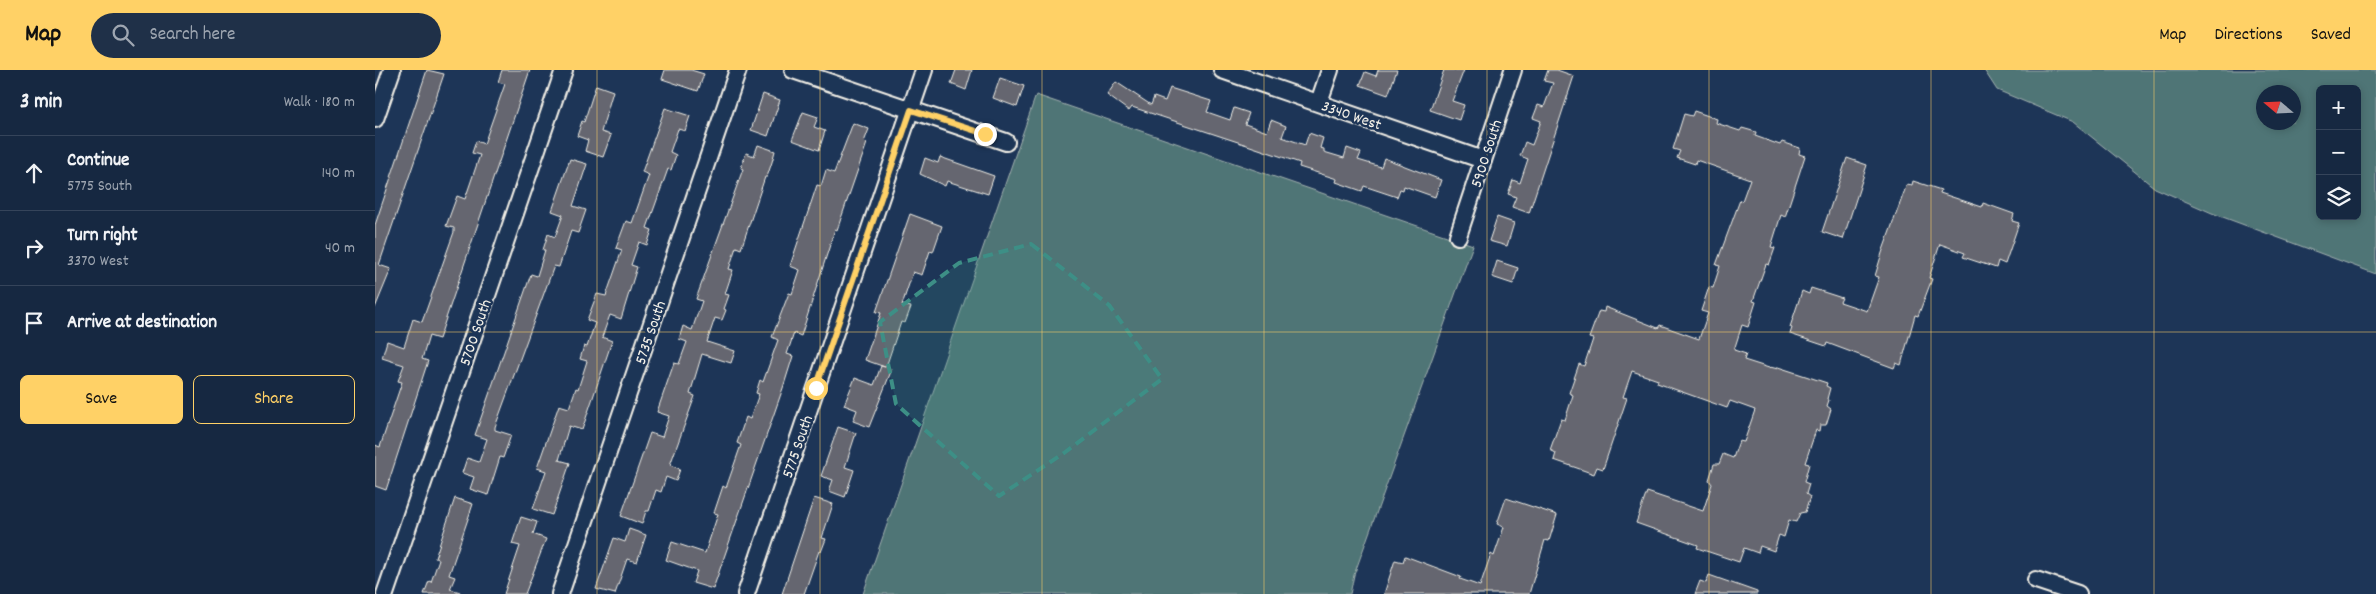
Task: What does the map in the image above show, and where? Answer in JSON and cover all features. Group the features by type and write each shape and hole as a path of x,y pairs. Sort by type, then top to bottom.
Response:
{"street":[{"path":"375,119 392,70"},
{"name":"5700 South","path":"385,594 564,70"},
{"name":"5735 South","path":"559,594 738,70"},
{"path":"793,70 1006,142"},
{"name":"5775 South","path":"746,594 924,70"},
{"name":"3340 West","path":"1222,70 1483,160"},
{"path":"1319,102 1330,70"},
{"name":"5900 South","path":"1458,236 1513,70"},
{"path":"2036,580 2078,594"}],"highlighted area":[{"path":"1031,244 1109,305 1162,379 1064,453 999,496 896,404 880,322 959,263"}],"green space":[{"path":"1984,70 2376,70 2376,274 2212,213 2155,188 2073,122 1997,90"},
{"path":"1036,95 1473,245 1354,575 1350,594 863,594"}],"building":[{"path":"427,70 444,74 379,265 391,269 375,308 375,225"},
{"path":"502,70 530,70 439,339 429,336 422,359 428,361 386,490 375,486 375,445 380,447 402,382 398,381 404,365 382,358 387,341 404,347 413,319 422,322 454,232 454,228 446,226 457,196 465,199 480,155 472,153 476,141 484,144 505,84 498,82"},
{"path":"665,70 691,70 704,74 698,91 662,79"},
{"path":"956,70 972,70 966,90 951,84"},
{"path":"1378,70 1397,70 1388,95 1360,85 1365,72 1376,76"},
{"path":"1444,70 1464,70 1452,101 1464,105 1459,120 1430,110"},
{"path":"1548,70 1557,70 1574,76 1529,213 1512,207 1516,197 1508,194 1513,180 1520,183 1528,159 1520,156 1525,142 1532,145 1541,121 1533,118 1538,105 1544,107 1553,83 1544,81"},
{"path":"1000,78 1024,86 1017,107 993,98"},
{"path":"1116,82 1151,105 1154,97 1165,101 1170,88 1211,101 1207,112 1230,120 1234,108 1249,113 1245,124 1267,132 1271,120 1286,126 1282,137 1305,145 1309,133 1323,138 1320,148 1324,149 1324,152 1344,158 1347,148 1361,153 1358,160 1381,167 1384,158 1441,180 1435,197 1404,186 1403,190 1400,189 1397,197 1364,186 1362,191 1336,182 1337,179 1299,167 1300,163 1132,107 1129,111 1107,95"},
{"path":"596,85 613,91 601,132 611,135 603,157 585,151 588,140 577,136 582,121 584,122"},
{"path":"763,94 780,100 768,136 751,130"},
{"path":"665,108 690,116 685,131 678,129 670,152 676,155 671,170 668,169 647,228 652,230 647,245 639,242 631,265 637,267 621,319 610,315 602,337 612,341 582,430 569,426 559,460 570,463 552,515 533,509 546,471 537,468 559,405 569,408 576,388 578,389 587,361 580,359 584,346 587,347 595,323 587,320 597,294 606,296 622,250 616,248 626,221 632,223 649,175 642,172"},
{"path":"1694,111 1717,119 1716,123 1740,131 1742,128 1756,132 1755,136 1780,145 1782,142 1800,148 1799,154 1805,156 1785,217 1781,215 1771,247 1775,248 1769,265 1766,264 1753,301 1756,302 1748,327 1742,325 1734,350 1746,354 1744,360 1769,368 1778,369 1778,367 1827,383 1826,386 1830,388 1827,406 1831,409 1826,425 1820,425 1819,431 1816,430 1805,463 1809,464 1804,482 1809,484 1806,494 1810,497 1805,512 1800,513 1796,522 1789,520 1784,537 1779,535 1774,551 1760,546 1758,553 1744,548 1739,562 1697,548 1698,545 1636,523 1647,492 1703,511 1712,484 1709,480 1714,464 1719,464 1723,454 1733,458 1739,441 1744,442 1755,410 1730,401 1727,408 1657,383 1658,380 1632,371 1623,397 1627,398 1603,469 1597,467 1594,474 1554,460 1556,453 1550,450 1561,419 1565,420 1573,395 1569,393 1579,364 1584,366 1593,339 1589,338 1599,311 1604,312 1605,307 1658,328 1660,325 1699,339 1708,313 1701,311 1709,287 1713,288 1720,266 1716,265 1740,200 1742,201 1750,179 1696,160 1695,164 1677,158 1680,151 1673,149 1684,114 1692,116"},
{"path":"803,112 818,117 814,127 825,131 819,150 792,140"},
{"path":"853,123 869,129 864,142 867,143 837,230 835,229 801,336 794,333 787,354 793,356 783,388 713,589 693,583 697,571 666,560 672,542 705,553 718,514 714,513 723,486 726,488 741,445 737,443 746,417 750,419 759,394 756,393 760,380 763,382 778,340 772,337 789,293 792,294 800,270 790,266 817,185 821,186 826,170 834,173"},
{"path":"758,145 775,151 741,249 736,247 729,269 733,270 725,294 729,295 724,309 726,310 722,320 715,318 707,342 735,351 731,363 702,354 690,394 695,396 670,465 680,469 676,481 666,477 661,492 656,490 649,511 646,511 642,524 621,516 650,433 662,437 669,416 657,412 674,363 679,364 687,342 679,339 683,326 692,330 702,301 696,299 743,169 741,168 746,153 754,156"},
{"path":"940,157 994,176 988,194 947,181 945,186 920,174 925,158 938,163"},
{"path":"1847,158 1867,165 1843,239 1822,232"},
{"path":"570,159 587,164 573,206 586,210 578,233 571,231 559,267 554,266 495,427 495,430 511,435 503,458 500,457 488,495 470,489 474,477 462,473 467,458 479,462 487,439 475,435 531,274 537,276 548,234 555,237 563,215 552,211"},
{"path":"1913,181 1941,190 1940,193 1982,207 1983,203 2014,214 2012,221 2019,223 2005,264 1998,261 1996,268 1963,257 1965,253 1940,244 1929,278 1932,279 1918,316 1915,315 1901,365 1896,363 1894,368 1827,343 1826,346 1790,334 1792,328 1790,327 1802,291 1809,294 1811,288 1842,298 1840,302 1867,311 1879,277 1875,276 1882,253 1907,184 1912,185"},
{"path":"910,214 942,226 933,252 930,251 922,275 913,272 902,305 911,307 905,323 901,322 886,367 892,369 869,427 853,421 857,410 844,405 855,378 874,385 881,366 885,367 865,360 881,313 876,312"},
{"path":"1497,217 1514,223 1507,246 1489,241"},
{"path":"1497,261 1518,268 1513,284 1492,277"},
{"path":"838,427 856,433 845,467 854,470 845,497 829,491 833,480 821,476"},
{"path":"455,498 473,504 449,575 455,577 450,589 460,592 460,594 424,594 429,581 431,582 439,559 435,558"},
{"path":"814,498 833,504 822,538 826,539 821,552 819,551 804,594 782,594"},
{"path":"1506,498 1557,515 1549,541 1545,540 1529,594 1384,594 1395,560 1403,562 1405,556 1480,586 1491,554 1494,556 1504,527 1497,524"},
{"path":"521,517 537,522 533,534 546,539 525,594 504,594 520,546 512,544"},
{"path":"629,529 646,535 637,562 627,559 615,594 596,589 614,538 625,542"},
{"path":"1709,575 1757,592 1757,594 1695,594 1700,581 1706,583"}],"route":[{"path":"816,388 911,110 985,134"}]}
